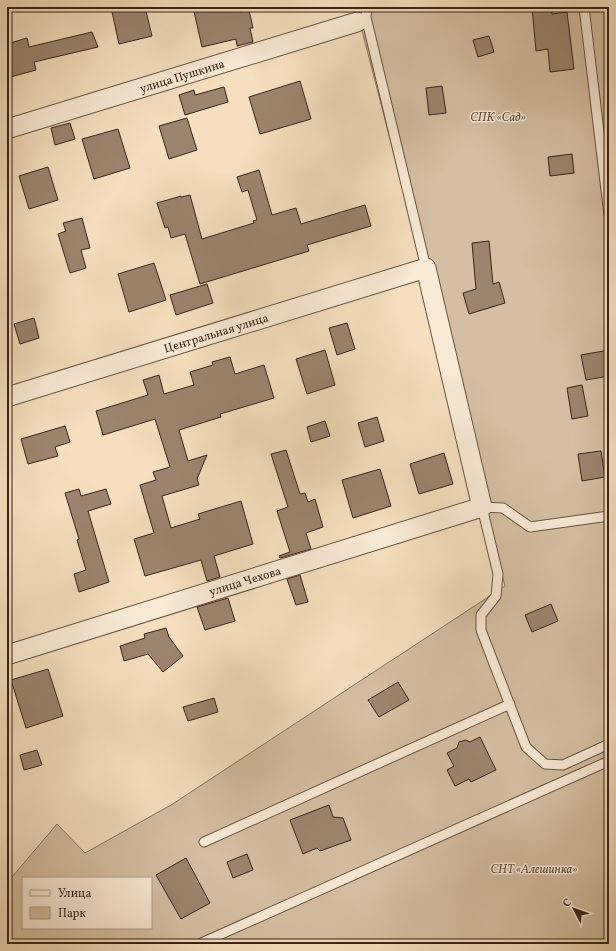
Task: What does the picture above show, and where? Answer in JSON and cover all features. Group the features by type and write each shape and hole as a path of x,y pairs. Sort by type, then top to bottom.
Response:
{"street":[{"name":"улица Пушкина","path":"7,129 363,15"},
{"name":"Центральная улица","path":"7,397 426,268"},
{"path":"426,268 482,507"},
{"name":"улица Чехова","path":"7,655 482,507"}],"lane":[{"path":"584,7 609,215"},
{"path":"363,15 426,268"},
{"path":"609,516 530,527 503,508 482,507 498,574 496,596 481,615 481,630 526,747 545,764 563,765 609,744"},
{"path":"204,842 510,704"},
{"path":"199,944 609,761"}],"green space":[{"name":"СПК «Сад»","path":"356,7 609,7 609,944 7,944 7,883 57,824 85,853 171,805 505,586"}],"building":[{"path":"111,7 145,7 152,36 119,44"},
{"path":"193,7 239,7 240,12 249,10 253,28 250,28 253,42 237,46 236,39 202,47"},
{"path":"532,7 551,7 552,14 567,12 574,69 550,72 548,49 536,51"},
{"path":"92,32 98,47 34,62 36,70 7,78 7,44 27,38 29,47"},
{"path":"489,36 494,52 478,57 473,40"},
{"path":"300,81 311,119 260,134 249,97"},
{"path":"442,86 446,113 429,115 426,88"},
{"path":"224,87 228,102 185,115 179,95 194,90 195,95"},
{"path":"187,118 197,150 169,159 159,126"},
{"path":"70,123 75,139 55,145 51,128"},
{"path":"118,129 130,168 94,179 82,139"},
{"path":"572,154 574,173 550,176 548,157"},
{"path":"48,167 58,200 29,209 19,176"},
{"path":"259,170 272,215 296,208 301,224 365,205 371,226 307,245 309,251 200,284 185,234 171,238 168,227 165,228 157,203 190,195 202,239 254,223 253,221 257,220 248,190 242,192 237,177"},
{"path":"82,218 90,248 81,250 86,268 70,273 58,234 66,231 63,223"},
{"path":"489,241 493,284 499,282 505,303 469,314 463,293 476,289 472,243"},
{"path":"154,263 166,300 129,312 118,274"},
{"path":"207,284 213,303 176,315 170,295"},
{"path":"34,318 39,338 20,344 14,324"},
{"path":"347,323 355,349 337,355 329,328"},
{"path":"325,350 335,385 307,394 296,359"},
{"path":"609,350 609,376 586,380 581,355"},
{"path":"230,357 235,374 264,365 274,398 220,414 221,417 179,430 188,461 207,455 197,479 199,485 162,496 171,528 200,519 198,514 241,501 253,544 214,556 220,577 207,581 201,560 145,576 134,539 154,533 140,485 156,480 153,472 170,467 155,419 103,435 96,411 148,395 143,380 159,375 164,394 194,385 190,372 213,365 212,362"},
{"path":"582,385 588,416 572,419 567,388"},
{"path":"377,417 384,441 365,447 358,423"},
{"path":"325,421 330,436 311,442 307,427"},
{"path":"65,426 70,442 55,447 58,456 28,464 21,439"},
{"path":"286,450 300,494 305,493 308,502 315,499 323,527 306,533 311,549 280,558 279,556 290,552 277,511 288,507 271,454"},
{"path":"601,451 605,477 582,481 578,454"},
{"path":"444,453 453,484 419,494 410,464"},
{"path":"380,469 391,506 353,518 342,480"},
{"path":"79,489 81,496 106,489 111,504 88,511 109,582 79,592 74,574 86,570 77,540 79,539 65,493"},
{"path":"300,575 308,602 296,605 287,579"},
{"path":"228,598 235,621 205,630 197,607"},
{"path":"551,604 558,621 532,632 525,615"},
{"path":"166,628 169,637 183,656 163,672 148,654 124,661 120,646 145,638 144,634"},
{"path":"48,669 63,716 26,728 11,680"},
{"path":"398,682 409,700 379,717 368,700"},
{"path":"214,698 218,712 188,721 183,707"},
{"path":"480,737 496,770 471,782 469,779 455,786 447,770 454,766 447,753 457,748 459,742 466,740 470,742"},
{"path":"37,750 42,765 24,770 20,755"},
{"path":"329,805 333,817 343,818 351,840 320,851 317,848 303,854 290,820"},
{"path":"247,854 253,870 233,878 227,862"},
{"path":"186,858 210,903 181,919 156,875"}],"park label":[{"name":"СНТ «Алешинка»","path":"534,869"}]}
